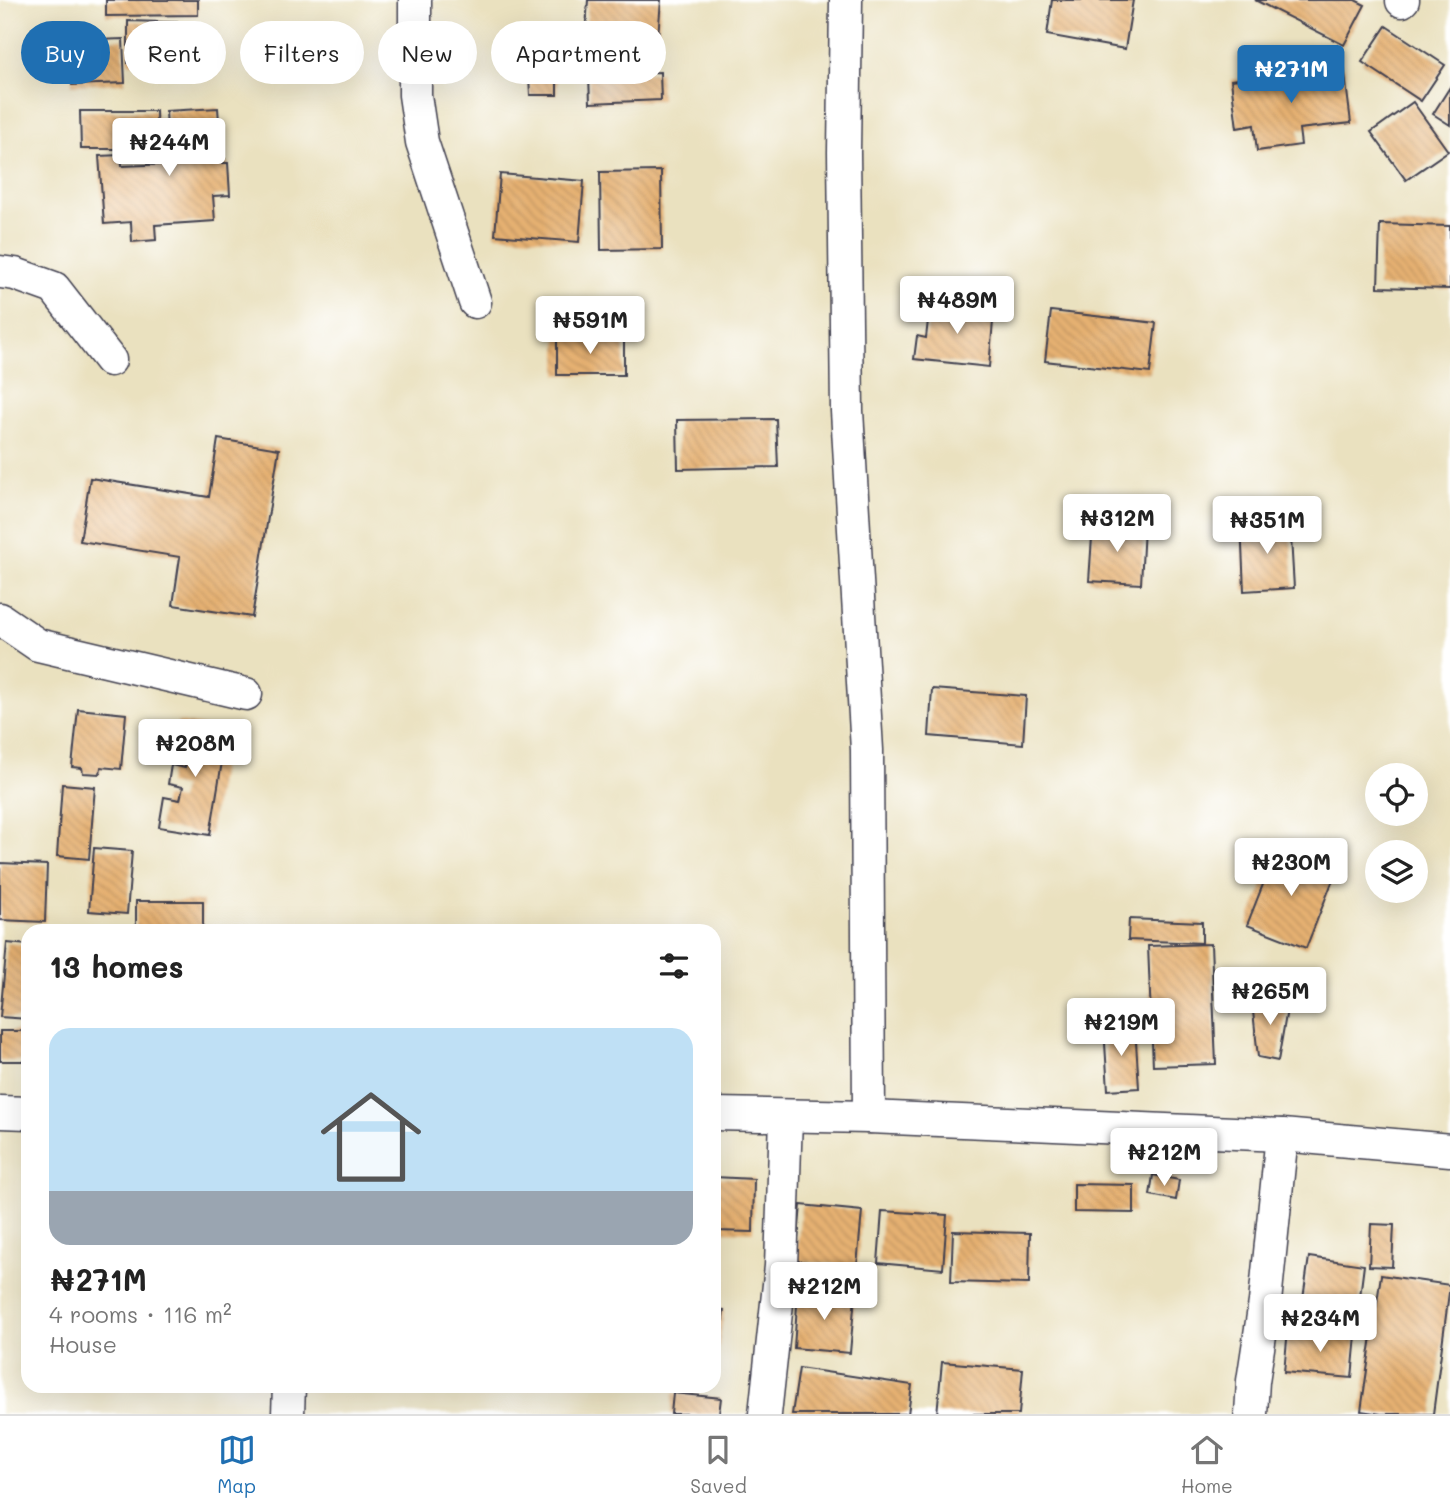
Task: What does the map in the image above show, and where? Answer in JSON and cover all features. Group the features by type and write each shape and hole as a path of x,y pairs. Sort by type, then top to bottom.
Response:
{"street":[{"path":"415,0 415,95 422,142 475,302"},
{"path":"846,0 844,152 847,411 867,750 869,1117"},
{"path":"0,272 16,274 54,288 110,360"},
{"path":"0,619 38,645 246,694"},
{"path":"0,1112 21,1113"},
{"path":"721,1114 869,1117 1282,1135 1450,1150"},
{"path":"765,1414 781,1266 786,1117"},
{"path":"1251,1414 1282,1135"},
{"path":"288,1414 289,1393"}],"building":[{"path":"106,0 198,0 198,15 106,16"},
{"path":"588,0 661,0 659,21 587,21"},
{"path":"1052,0 1133,0 1125,49 1047,35"},
{"path":"1255,0 1355,0 1365,5 1344,45"},
{"path":"1386,26 1445,65 1421,101 1362,62"},
{"path":"110,39 123,39 124,83 110,84"},
{"path":"1344,67 1351,123 1299,129 1301,145 1257,151 1254,125 1237,128 1231,80"},
{"path":"529,84 557,84 557,95 530,95"},
{"path":"589,84 660,84 661,100 590,103"},
{"path":"1450,87 1450,125 1433,114"},
{"path":"1413,102 1448,151 1406,180 1371,132"},
{"path":"218,108 222,163 228,163 230,195 213,196 215,221 155,225 156,240 132,242 131,222 104,224 99,156 121,155 122,166 169,164 166,111"},
{"path":"80,111 156,111 157,149 81,149"},
{"path":"661,171 662,249 601,250 600,172"},
{"path":"500,174 584,181 579,242 495,235"},
{"path":"1380,224 1450,226 1450,289 1378,287"},
{"path":"930,303 994,310 989,367 914,359 917,336 926,338"},
{"path":"1051,311 1156,323 1150,373 1045,361"},
{"path":"557,338 624,338 624,375 557,375"},
{"path":"776,419 778,467 678,469 677,420"},
{"path":"218,439 279,449 252,617 173,605 180,557 80,541 90,478 209,497"},
{"path":"1290,520 1294,588 1244,591 1241,523"},
{"path":"1093,523 1144,527 1141,584 1089,581"},
{"path":"932,689 1026,696 1023,744 929,736"},
{"path":"78,709 126,714 121,769 101,767 100,774 83,773 82,768 72,767"},
{"path":"178,722 227,731 210,835 159,827 164,797 180,800 183,787 168,784 171,765 185,768 187,755 173,752"},
{"path":"62,784 95,787 89,859 57,856"},
{"path":"94,848 132,851 127,914 89,911"},
{"path":"1277,849 1336,872 1306,948 1247,925"},
{"path":"0,863 47,865 45,922 0,920"},
{"path":"136,901 203,901 203,924 136,924"},
{"path":"1129,919 1202,922 1202,943 1128,940"},
{"path":"7,943 21,944 21,1018 0,1017"},
{"path":"1211,944 1216,1064 1153,1066 1148,946"},
{"path":"1289,998 1278,1061 1258,1057 1252,1002"},
{"path":"1135,1027 1139,1088 1108,1090 1104,1028"},
{"path":"0,1031 21,1031 21,1061 0,1061"},
{"path":"1153,1175 1179,1180 1176,1200 1150,1195"},
{"path":"721,1177 754,1179 753,1232 721,1231"},
{"path":"1074,1184 1134,1185 1134,1213 1074,1212"},
{"path":"801,1205 862,1211 857,1266 796,1261"},
{"path":"882,1211 947,1215 943,1269 878,1263"},
{"path":"1371,1224 1394,1225 1392,1267 1369,1266"},
{"path":"953,1231 1030,1233 1029,1284 951,1282"},
{"path":"1309,1257 1364,1265 1356,1328 1300,1320"},
{"path":"1381,1275 1450,1285 1433,1414 1381,1414 1361,1411"},
{"path":"798,1291 855,1296 850,1353 794,1348"},
{"path":"721,1310 724,1310 721,1333"},
{"path":"1288,1329 1356,1335 1352,1378 1284,1372"},
{"path":"942,1362 1023,1369 1019,1414 937,1414"},
{"path":"799,1368 912,1385 908,1414 792,1414"},
{"path":"673,1393 721,1398 719,1414 671,1414"}]}
